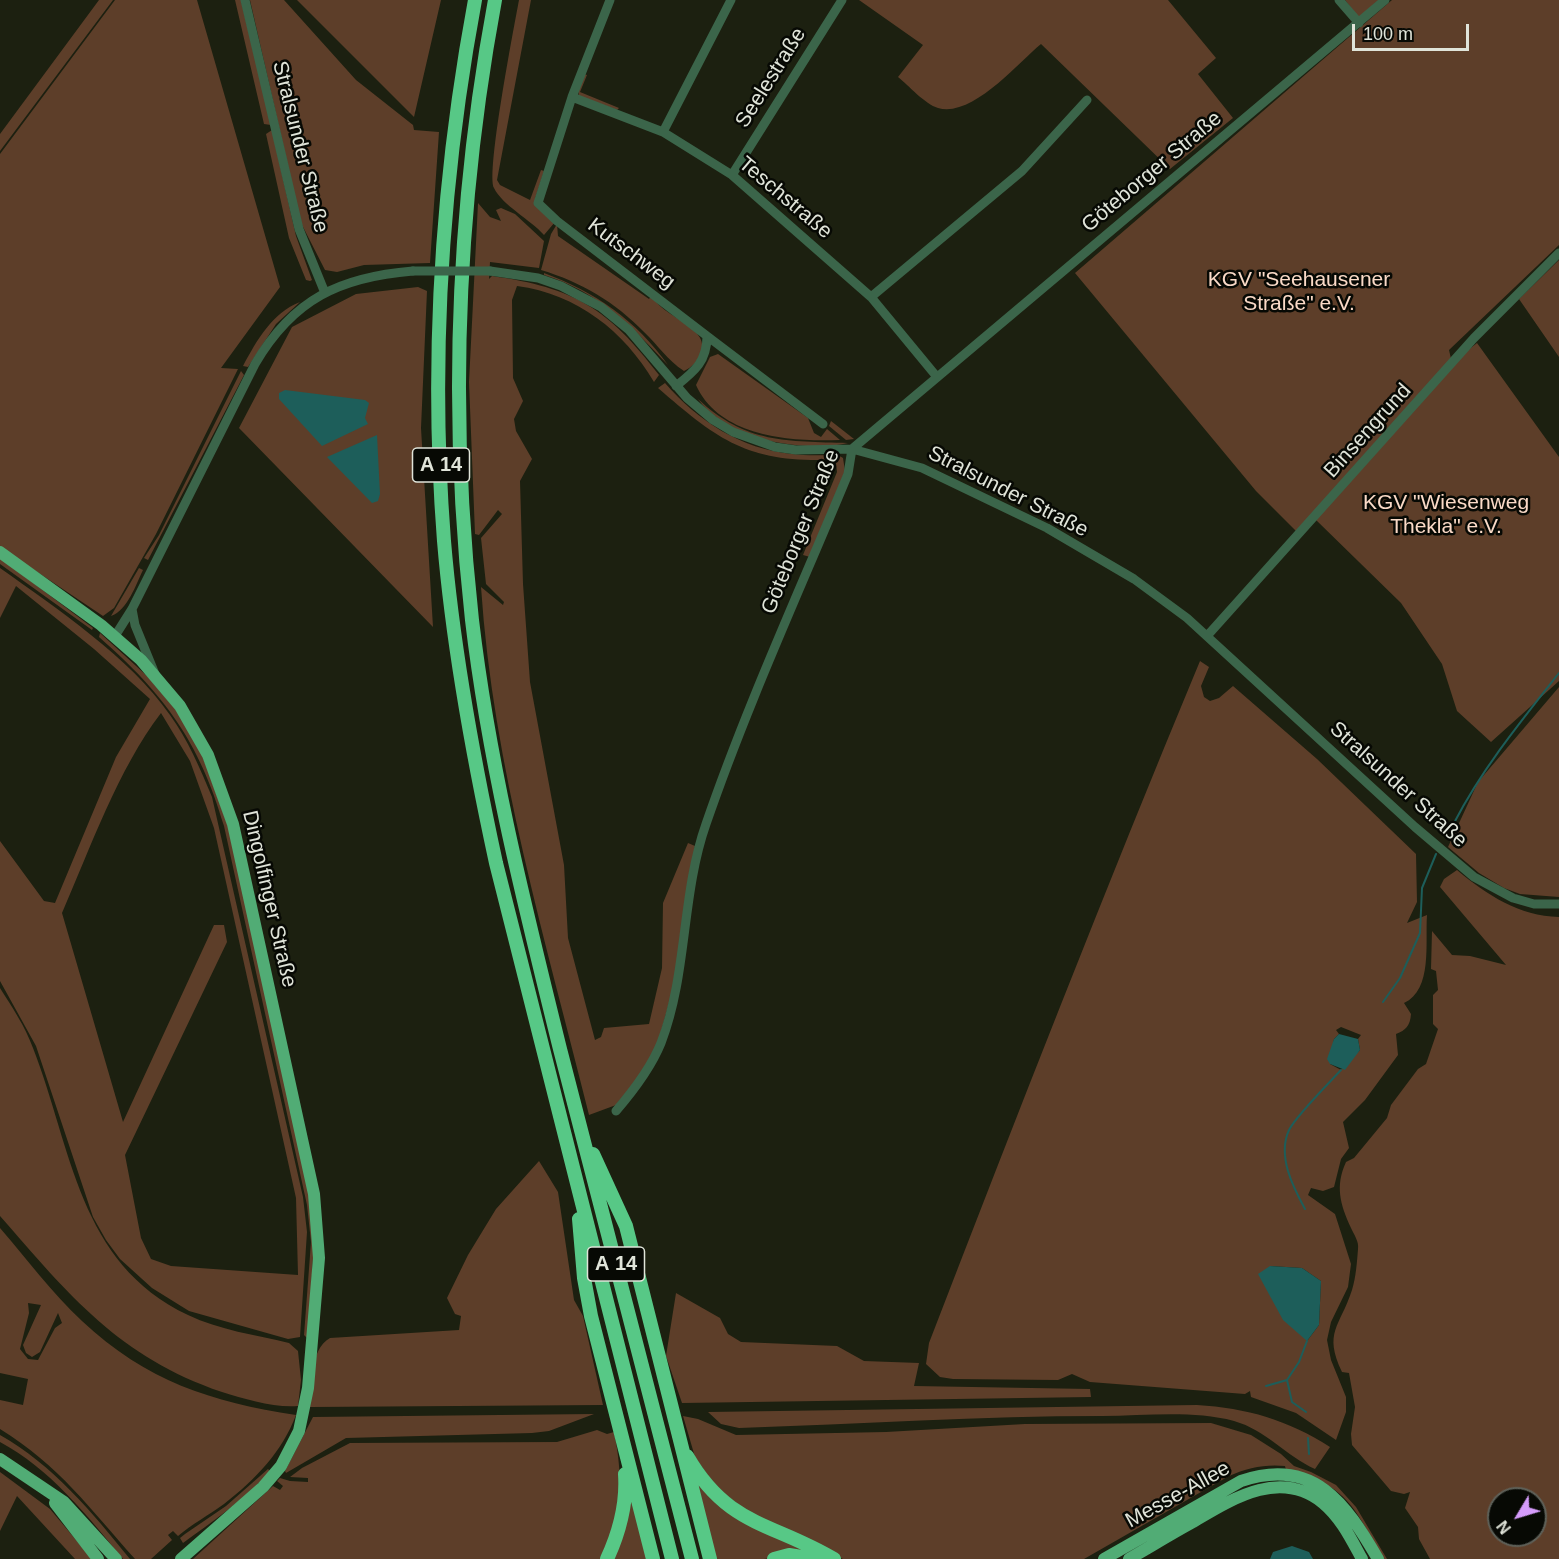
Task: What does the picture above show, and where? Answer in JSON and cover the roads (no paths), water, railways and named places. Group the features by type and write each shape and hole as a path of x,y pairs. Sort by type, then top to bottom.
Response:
{"highway":[{"name":"A 14","path":"475,0 455,128 444,234 439,368 444,542 479,781 506,904 672,1559"},
{"name":"A 14","path":"495,0 482,71 465,229 459,375 463,514 472,622 497,780 526,912 692,1559"},
{"path":"581,1131 626,1226 710,1559"},
{"path":"576,1184 584,1278 616,1418 653,1559"},
{"path":"607,1559 618,1531 626,1488 622,1442"},
{"path":"679,1442 700,1476 733,1510 759,1526 834,1559"},
{"path":"774,1559 789,1555 814,1559"}],"main road":[{"name":"Dingolfinger Straße","path":"0,552 115,636 156,676 198,737 228,806 314,1194 319,1258 308,1388 299,1431 281,1466 263,1487 181,1559"},
{"path":"0,1459 44,1487 82,1519 116,1559"},
{"name":"Messe-Allee","path":"1104,1559 1242,1481 1278,1474 1299,1477 1330,1492 1354,1517 1378,1559"},
{"path":"44,1487 98,1559"},
{"name":"Messe-Allee","path":"1129,1559 1226,1503 1247,1493 1280,1487 1303,1492 1323,1503 1337,1517 1362,1559"}],"street":[{"name":"Stralsunder Straße","path":"245,0 298,229 325,293 353,279 413,271 490,271 538,278 586,298 629,330 676,386 713,420 756,442 796,450 852,449 922,468 1047,528 1143,586 1171,604 1474,877 1513,898 1534,904 1559,904"},
{"path":"572,97 610,0"},
{"path":"663,132 731,0"},
{"name":"Seelestraße","path":"732,175 842,0"},
{"path":"1340,0 1359,23"},
{"name":"Göteborger Straße","path":"616,1111 638,1084 660,1044 677,983 687,910 703,833 767,664 848,474 852,449 1385,0"},
{"name":"Teschstraße","path":"572,97 663,132 732,175 871,297 937,376"},
{"name":"Kutschweg","path":"572,97 538,199 539,206 823,424"},
{"path":"871,297 1022,171 1087,100"},
{"name":"Binsengrund","path":"1207,636 1474,338 1559,253"},
{"path":"115,636 132,609 266,345 281,327 325,293"},
{"path":"676,386 698,368 704,359 707,336"},
{"path":"132,609 135,625 156,676"}],"water":[{"path":"285,390 365,400 369,403 365,418 368,424 322,446 279,399 279,393"},
{"path":"377,435 380,494 378,501 372,503 327,457"},
{"path":"1339,1034 1358,1039 1360,1050 1345,1070 1330,1064 1327,1059 1334,1039"},
{"path":"1270,1266 1302,1268 1321,1281 1319,1325 1307,1341 1283,1320 1258,1274"},
{"path":"1292,1546 1309,1552 1313,1559 1270,1559 1273,1552"}],"waterway":[{"path":"1454,823 1490,764 1559,673"},
{"path":"1383,1002 1400,978 1420,933 1422,888 1436,854"},
{"path":"1305,1209 1288,1171 1286,1140 1289,1130 1298,1117 1341,1070"},
{"path":"1306,1412 1292,1402 1287,1380 1299,1362 1307,1341"},
{"path":"1266,1386 1287,1380"},
{"path":"1308,1438 1309,1454"}],"park label":[{"name":"KGV \"Seehausener Straße\" e.V.","path":"1299,292"},
{"name":"KGV \"Wiesenweg Thekla\" e.V.","path":"1446,515"}]}
